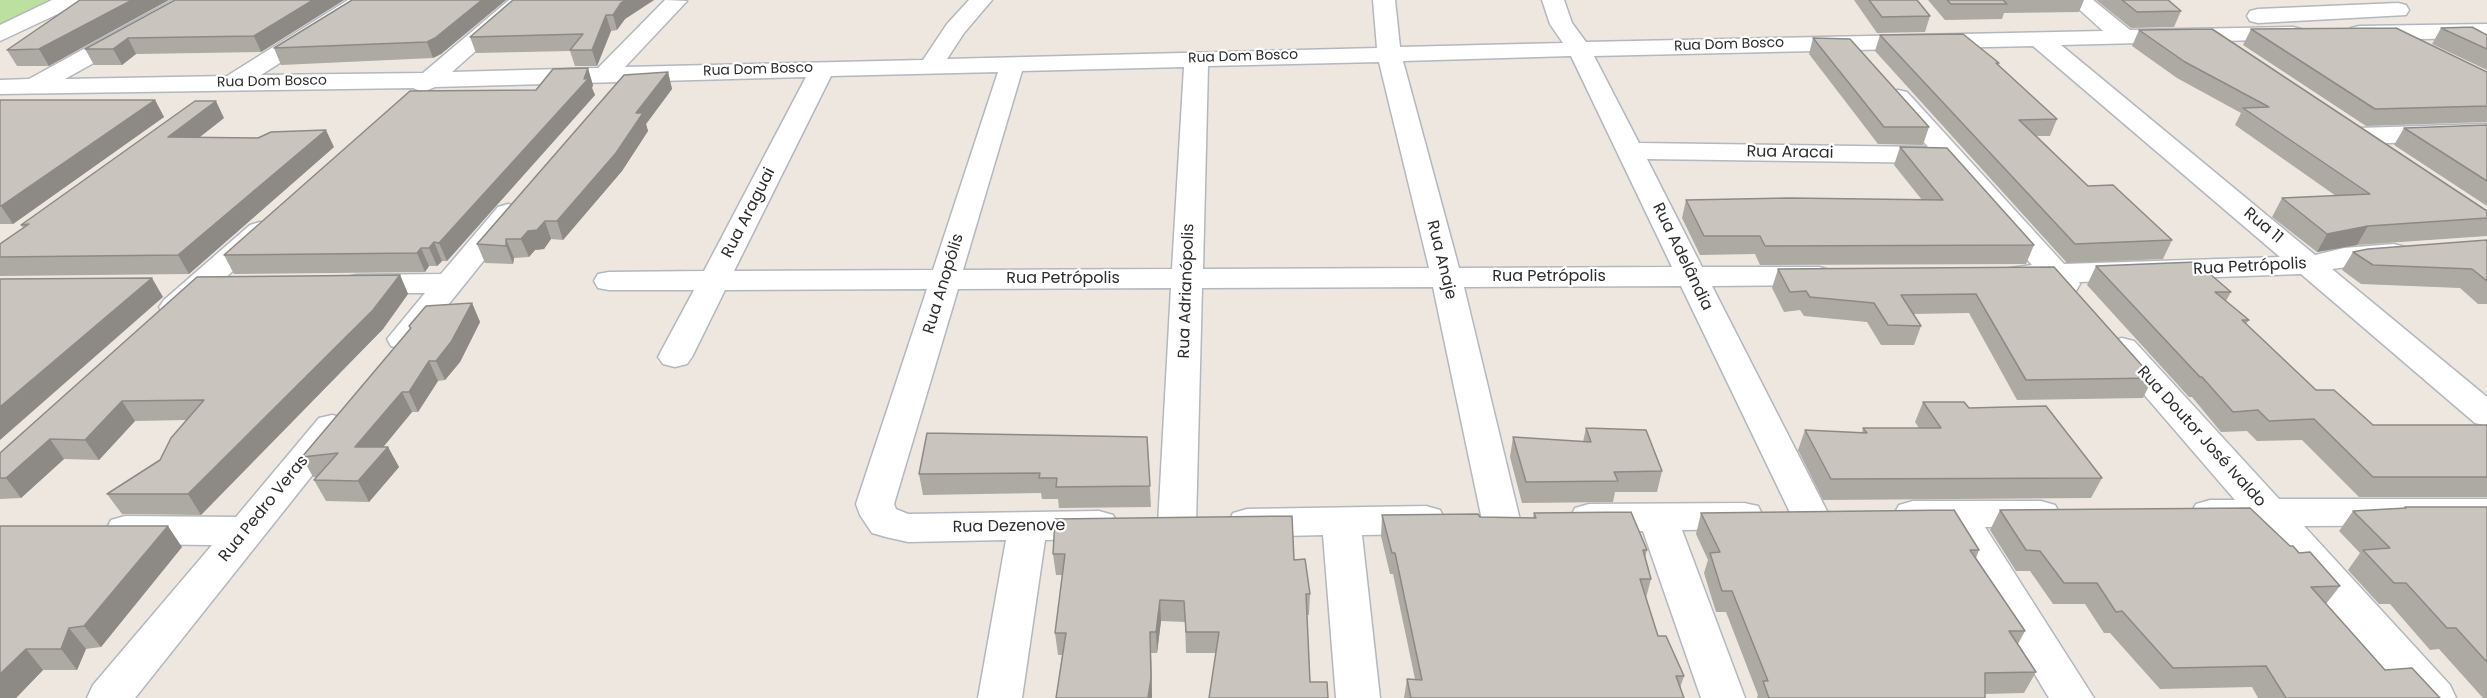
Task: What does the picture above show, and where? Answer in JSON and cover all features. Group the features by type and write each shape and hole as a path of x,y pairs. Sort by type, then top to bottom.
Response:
{"street":[{"path":"0,34 69,0"},
{"path":"0,106 189,0"},
{"path":"195,110 234,82 363,0"},
{"path":"402,104 522,0"},
{"path":"930,66 955,29 981,0"},
{"name":"Rua Anaje","path":"1384,0 1389,54 1446,277 1503,520"},
{"name":"Rua Adelândia","path":"1553,0 1561,24 1579,49 1692,276 1844,515"},
{"path":"2080,0 2123,36"},
{"path":"599,108 618,74 676,2"},
{"path":"2103,20 2438,10 2484,25"},
{"path":"1931,21 1947,40"},
{"name":"Rua Dom Bosco","path":"0,87 428,80 1849,42 2387,33 2484,25"},
{"path":"2387,33 2427,52"},
{"path":"2209,35 2249,62"},
{"name":"Rua 11","path":"2038,38 2487,415"},
{"name":"Rua Doutor José Ivaldo","path":"1849,42 2434,698"},
{"name":"Rua Adrianópolis","path":"1151,524 1187,278 1196,58"},
{"name":"Rua Anopólis","path":"875,504 1012,65"},
{"name":"Rua Araguai","path":"675,357 823,68"},
{"path":"2398,162 2348,129 2487,132"},
{"name":"Rua Aracai","path":"1630,151 1950,155"},
{"path":"381,366 448,283 531,187"},
{"path":"155,325 278,215"},
{"name":"Rua Petrópolis","path":"1986,275 2057,275 2309,265 2344,257 2420,252"},
{"name":"Rua Petrópolis","path":"609,280 1845,276"},
{"path":"329,285 448,283"},
{"path":"151,287 246,286"},
{"name":"Rua Pedro Veras","path":"109,698 351,402"},
{"name":"Rua Dezenove","path":"875,504 879,515 886,523 893,526 2077,513"},
{"path":"2172,513 2487,512"},
{"path":"1957,514 2073,698"},
{"path":"1658,517 1723,698"},
{"path":"1341,521 1358,698"},
{"path":"1000,698 1028,526"},
{"path":"94,530 246,531"}],"green space":[{"path":"0,0 59,0 0,29"}],"building":[{"path":"80,0 132,0 39,49 7,50"},
{"path":"175,0 313,0 254,36 128,38 113,49 85,49"},
{"path":"352,0 482,0 427,42 274,48"},
{"path":"513,0 626,0 621,3 613,15 606,15 592,50 570,50 583,34 470,37"},
{"path":"1869,0 1917,0 1930,16 1882,17"},
{"path":"1947,0 2003,0 2007,4 1951,4"},
{"path":"2122,0 2168,0 2181,11 2137,12"},
{"path":"2472,27 2487,35 2487,49 2441,28"},
{"path":"2396,28 2487,72 2487,106 2375,109 2251,29"},
{"path":"2212,29 2487,211 2487,218 2368,226 2327,234 2282,198 2370,194 2243,108 2269,107 2185,62 2139,30"},
{"path":"1963,34 1999,63 1996,63 2057,119 2019,120 2088,186 2113,185 2172,240 2075,244 1880,35"},
{"path":"1813,38 1850,39 1929,127 1884,127"},
{"path":"588,68 584,79 589,78 439,243 434,242 429,248 421,248 417,253 224,255 410,91 536,90 553,69"},
{"path":"668,72 636,113 643,113 616,153 557,221 545,221 537,230 528,231 521,239 506,239 506,246 477,244 624,75"},
{"path":"0,100 155,100 0,206"},
{"path":"195,101 216,101 168,137 258,138 271,132 326,130 178,255 0,257 0,244 29,224 21,225"},
{"path":"2487,125 2487,181 2404,128"},
{"path":"1900,147 1947,148 2034,245 1765,246 1760,236 1704,236 1686,200 1789,198 1943,200"},
{"path":"2487,240 2487,281 2472,269 2373,265 2353,252 2368,249"},
{"path":"2196,262 2231,292 2215,292 2249,320 2242,320 2316,390 2334,390 2373,425 2487,425 2487,477 2373,477 2314,419 2269,421 2258,410 2233,412 2096,266"},
{"path":"2054,267 2153,378 2026,380 1976,294 1901,295 1921,326 1888,325 1874,303 1810,297 1806,291 1790,292 1778,269"},
{"path":"400,275 373,310 188,494 107,494 160,460 171,438 204,400 122,401 85,440 50,439 6,478 0,478 0,453 197,277"},
{"path":"152,278 0,407 0,279"},
{"path":"472,303 451,342 436,361 429,361 409,392 402,392 355,447 388,447 358,481 314,480 338,453 302,457 411,328 409,326 426,306"},
{"path":"1923,402 1964,402 1969,408 2046,406 2102,478 1831,479 1805,430 1867,433 1863,428 1941,428"},
{"path":"1586,428 1646,430 1662,471 1614,472 1618,481 1526,482 1513,437 1591,442"},
{"path":"927,433 1147,437 1150,486 1056,487 1057,478 1039,478 1040,473 919,474"},
{"path":"2405,507 2487,507 2487,662 2456,628 2447,628 2406,583 2394,583 2363,550 2390,548 2353,511"},
{"path":"2250,508 2299,553 2310,552 2340,586 2311,587 2385,670 2412,668 2440,698 2286,698 2266,666 2173,668 2122,611 2116,612 2097,583 2064,583 2040,551 2026,550 2000,510"},
{"path":"1954,510 1979,550 1970,550 2025,631 2009,631 2036,672 1985,673 1985,698 1769,698 1763,681 1768,681 1732,591 1722,591 1710,553 1720,552 1701,513"},
{"path":"1631,512 1647,550 1643,550 1651,579 1640,579 1658,636 1666,636 1684,676 1676,676 1684,698 1411,698 1407,679 1422,680 1395,553 1392,553 1382,515 1478,514 1480,517 1536,518 1534,513"},
{"path":"1292,516 1294,560 1305,559 1310,594 1306,594 1310,682 1327,682 1328,698 1209,698 1219,632 1186,632 1184,601 1160,600 1156,632 1150,632 1151,678 1148,698 1056,698 1066,633 1055,633 1065,554 1053,554 1055,519"},
{"path":"0,526 168,526 84,626 69,628 61,649 26,649 0,674"}]}
